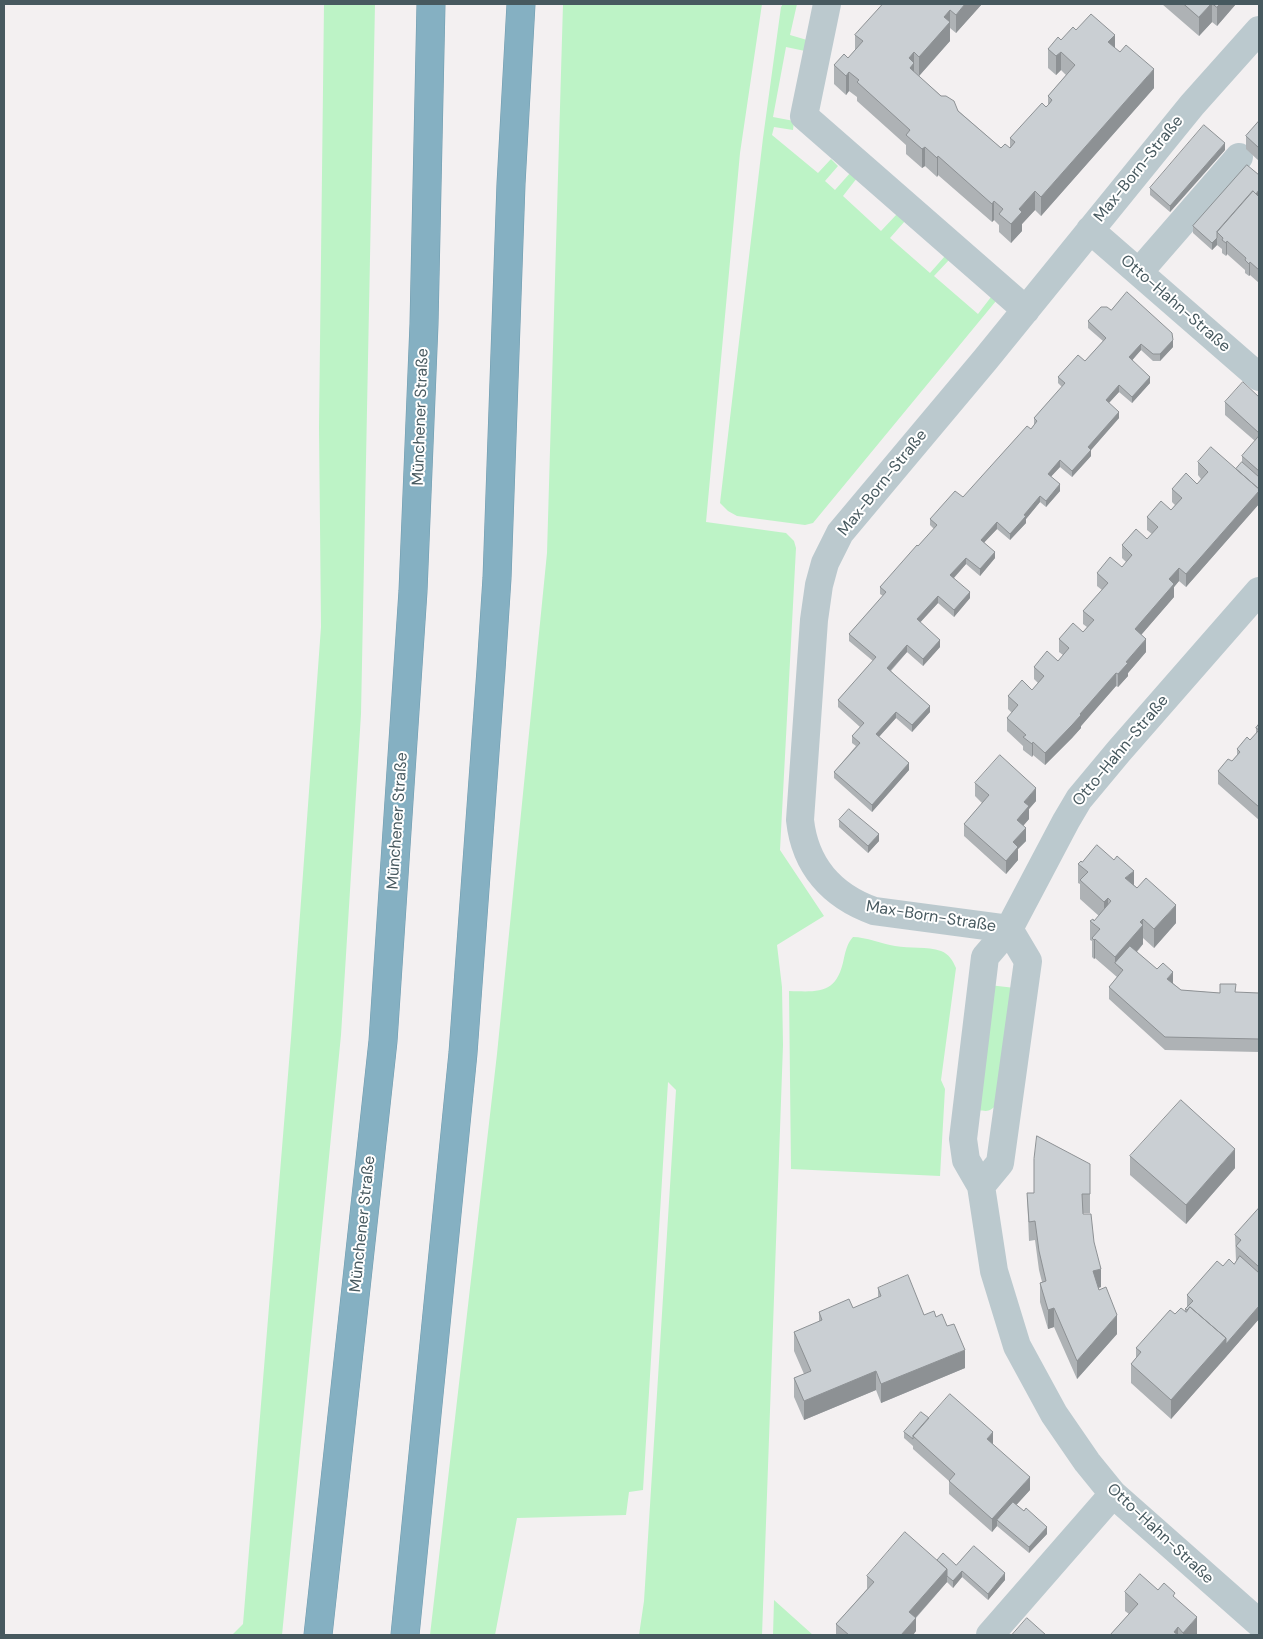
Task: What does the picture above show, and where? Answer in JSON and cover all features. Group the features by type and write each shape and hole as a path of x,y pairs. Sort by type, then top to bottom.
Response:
{"highway":[{"name":"Münchener Straße","path":"318,1635 383,1032 413,591 424,324 431,4"},
{"path":"405,1635 463,1053 491,670 497,578 511,184 521,4"}],"street":[{"path":"827,4 804,116 1026,310"},
{"name":"Max-Born-Straße","path":"1009,929 874,911 857,905 842,896 827,883 816,868 802,835 800,820 814,620 819,585 825,563 840,534 1026,310 1192,105 1259,30"},
{"path":"1139,272 1239,157"},
{"name":"Otto-Hahn-Straße","path":"1090,230 1259,378"},
{"name":"Otto-Hahn-Straße","path":"1259,591 1079,799 1009,929 985,957 963,1139 966,1160 981,1186 994,1271 1017,1346 1054,1414 1087,1462 1113,1494 1259,1623"},
{"path":"981,1186 1000,1163 1028,961 1009,929"},
{"path":"990,1635 1113,1494"}],"green space":[{"path":"324,4 375,4 361,714 341,1035 282,1635 232,1635 243,1624 291,1038 321,627 319,427"},
{"path":"563,4 762,4 740,153 706,522 786,533 794,541 796,548 780,850 824,916 777,945 782,987 783,1045 762,1635 639,1635 644,1601 676,1090 668,1082 643,1490 629,1492 626,1515 517,1518 495,1635 430,1635 497,1054 547,553"},
{"path":"783,4 797,4 790,35 807,40 805,51 786,47 773,117 794,121 793,130 774,127 772,135 818,173 831,159 838,166 825,181 835,190 851,172 857,178 843,196 881,231 897,214 905,221 890,238 930,273 945,256 949,260 934,276 978,314 991,297 996,301 813,523 805,525 737,516 720,503 763,138 781,7"},
{"path":"853,937 895,946 941,951 950,958 956,968 941,1080 945,1089 940,1176 791,1169 789,991 818,990 832,985 841,970 847,947"},
{"path":"989,985 1015,988 997,1104 991,1110 985,1111 979,1110"},
{"path":"774,1600 813,1635 773,1635"}],"building":[{"path":"883,4 965,4 956,15 950,10 944,17 950,22 919,57 914,52 909,58 914,63 910,68 941,96 946,96 954,101 958,111 1001,148 1005,144 1010,148 1015,142 1010,138 1042,103 1046,107 1049,104 1052,100 1048,96 1075,65 1061,52 1056,56 1048,49 1058,37 1061,40 1073,27 1076,30 1091,14 1115,35 1108,42 1120,52 1126,45 1154,69 1041,197 1035,191 1019,209 1022,212 1011,224 999,214 1003,209 994,201 992,204 938,156 937,158 925,147 922,149 906,135 910,130 857,82 859,80 849,72 846,76 834,65 844,54 848,58 863,41 855,35"},
{"path":"1184,4 1211,4 1199,17"},
{"path":"1259,121 1259,148 1246,136"},
{"path":"1204,125 1225,143 1170,206 1150,188"},
{"path":"1247,165 1259,175 1259,190 1256,194 1253,191 1217,232 1217,238 1212,243 1193,226"},
{"path":"1253,191 1259,197 1259,270 1250,262 1249,264 1245,260 1246,258 1227,241 1226,243 1222,240 1223,238 1217,232"},
{"path":"1127,292 1172,333 1173,340 1160,354 1153,354 1141,344 1129,357 1150,377 1132,397 1119,385 1106,400 1119,412 1088,447 1091,450 1072,471 1060,460 1048,474 1060,484 1046,501 1040,496 1010,534 997,522 981,540 995,552 980,569 966,558 950,575 970,592 954,610 938,596 917,619 940,640 923,659 907,645 887,668 930,706 912,725 896,712 876,734 909,763 872,805 834,772 860,743 852,736 864,723 838,700 876,657 849,634 886,592 880,587 937,525 930,519 955,491 963,497 1027,426 1031,429 1037,421 1034,418 1065,383 1058,377 1078,355 1085,361 1106,338 1088,321 1101,307 1107,307 1111,310"},
{"path":"1243,382 1259,397 1259,433 1225,402"},
{"path":"1259,436 1259,471 1242,456"},
{"path":"1211,447 1259,491 1186,574 1179,568 1169,579 1174,584 1135,629 1146,639 1126,662 1128,663 1118,674 1116,673 1081,715 1045,753 1033,742 1032,744 1023,737 1026,735 1007,718 1018,705 1008,696 1022,680 1032,690 1044,676 1034,667 1047,651 1058,661 1069,648 1059,639 1073,623 1083,632 1094,620 1083,611 1108,583 1097,573 1110,557 1122,567 1132,555 1122,545 1136,529 1147,539 1158,527 1147,517 1161,501 1171,510 1182,498 1172,489 1186,473 1197,484 1208,472 1198,462"},
{"path":"1242,462 1259,477 1259,489 1236,469"},
{"path":"1259,730 1259,807 1218,771 1228,759 1232,761 1240,752 1237,749 1247,737 1250,740"},
{"path":"1000,755 1036,788 1024,802 1029,806 1017,820 1026,828 1013,842 1018,847 1006,861 964,824 989,795 975,783"},
{"path":"849,809 879,834 868,846 839,820"},
{"path":"1097,845 1114,860 1117,856 1134,871 1125,878 1137,888 1146,878 1176,905 1154,929 1143,919 1140,922 1143,925 1115,957 1092,938 1100,929 1090,921 1093,919 1094,921 1111,901 1108,898 1104,902 1080,880 1088,872 1078,864"},
{"path":"1130,946 1157,969 1163,963 1173,972 1167,979 1181,990 1220,993 1220,984 1236,984 1235,992 1259,993 1259,1039 1165,1037 1109,987 1123,970 1115,963"},
{"path":"1181,1100 1235,1149 1186,1205 1130,1156"},
{"path":"1037,1136 1090,1164 1090,1194 1082,1194 1083,1214 1091,1214 1094,1242 1101,1269 1093,1271 1099,1290 1106,1287 1117,1315 1077,1361 1054,1308 1048,1310 1040,1283 1046,1281 1035,1221 1029,1222 1027,1193 1034,1193 1034,1159"},
{"path":"1259,1208 1259,1267 1236,1246 1241,1240 1235,1235"},
{"path":"1240,1256 1259,1273 1259,1306 1226,1344 1226,1338 1190,1307 1187,1310 1185,1309 1193,1301 1187,1295 1217,1261 1223,1266 1229,1259 1234,1264"},
{"path":"908,1275 924,1315 934,1311 936,1317 942,1314 947,1326 954,1324 965,1350 881,1384 876,1371 804,1401 794,1378 811,1371 794,1332 822,1320 819,1312 849,1299 853,1308 881,1296 878,1288"},
{"path":"1190,1307 1226,1338 1171,1400 1131,1364 1141,1352 1136,1348 1170,1310 1175,1314 1181,1308 1186,1312"},
{"path":"950,1394 993,1432 987,1439 1030,1477 992,1519 949,1481 955,1474 913,1436"},
{"path":"921,1412 929,1418 913,1436 913,1439 904,1432"},
{"path":"1013,1502 1024,1511 1026,1508 1047,1527 1029,1547 997,1520"},
{"path":"905,1532 947,1569 909,1612 916,1618 901,1635 849,1635 836,1624 874,1582 867,1576"},
{"path":"974,1546 1005,1573 988,1594 962,1571 953,1581 947,1576 947,1569 937,1560 943,1553 956,1565"},
{"path":"1140,1574 1158,1590 1164,1583 1175,1593 1173,1596 1197,1617 1183,1633 1178,1627 1174,1632 1178,1635 1110,1635 1138,1604 1125,1592"},
{"path":"1027,1618 1046,1635 1012,1635"}]}
